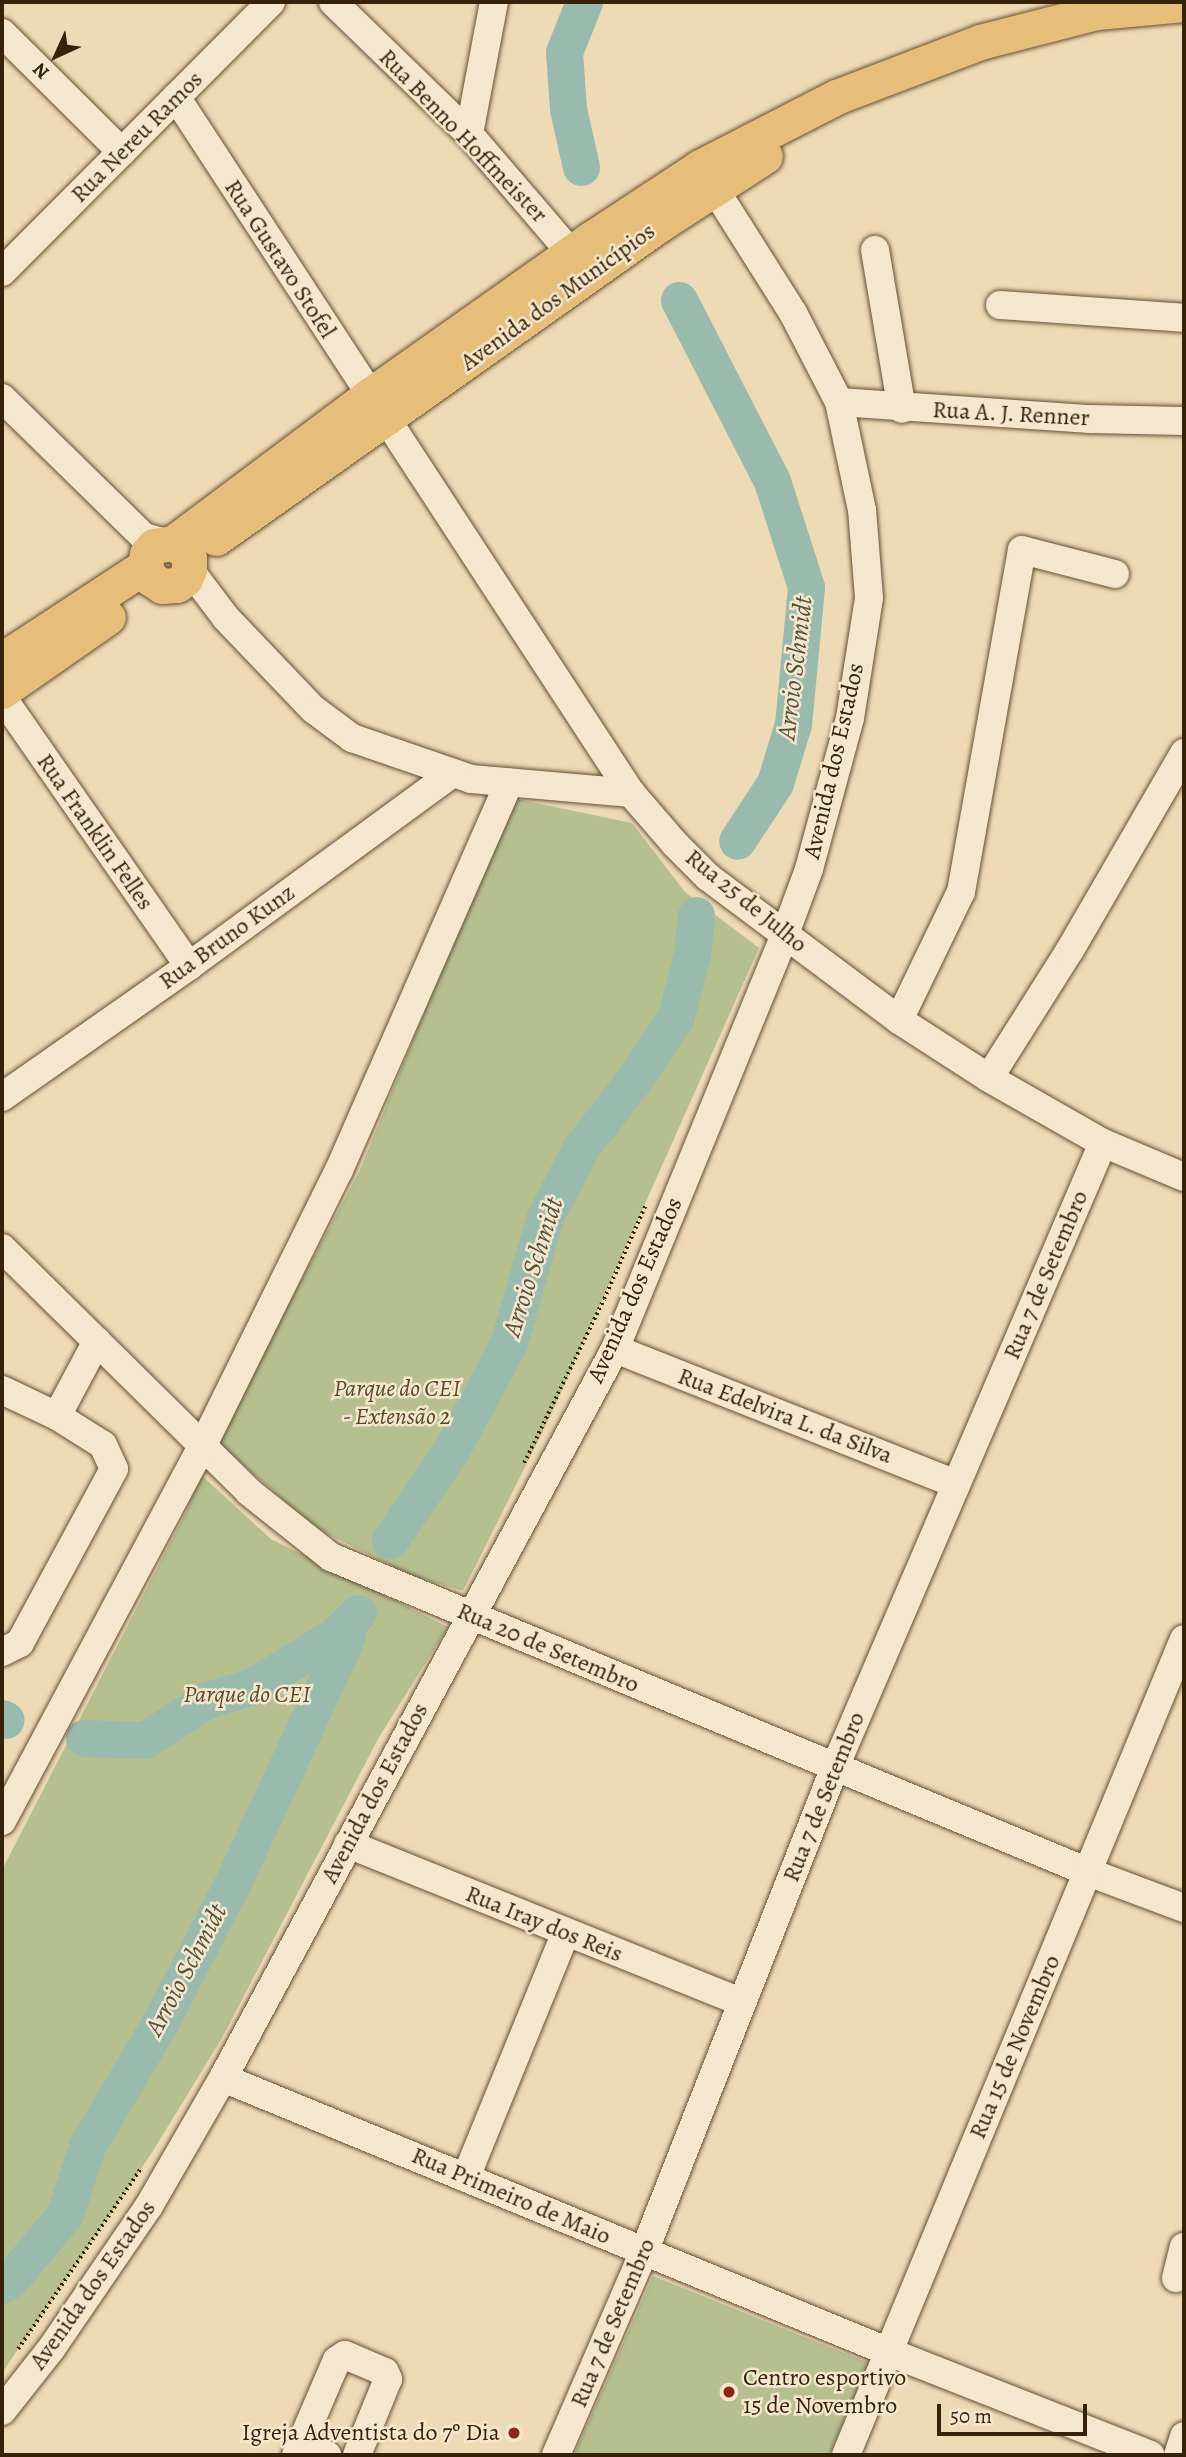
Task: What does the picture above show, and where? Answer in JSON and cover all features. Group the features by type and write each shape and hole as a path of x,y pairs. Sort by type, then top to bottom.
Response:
{"main road":[{"name":"Avenida dos Municípios","path":"2,691 165,560 580,264 707,177 836,97 980,42 1097,12 1184,4"},
{"name":"Avenida dos Municípios","path":"707,177 840,114 946,71 1000,54 1148,26 1184,23"},
{"name":"Avenida dos Municípios","path":"2,660 165,560"}],"street":[{"name":"Rua Nereu Ramos","path":"2,272 271,2"},
{"name":"Rua Benno Hoffmeister","path":"333,2 469,134 580,264"},
{"path":"469,134 494,2"},
{"path":"2,33 122,152"},
{"name":"Rua Gustavo Stofel","path":"176,97 377,409"},
{"name":"Avenida dos Estados","path":"2,2412 51,2349 149,2207 223,2078 469,1615 615,1349 785,934 834,786 850,718 869,598 862,510 839,402 793,313 707,177"},
{"path":"875,250 902,409"},
{"path":"1000,305 1184,318"},
{"path":"2,398 226,618 313,709 352,738 450,775 509,783 631,793"},
{"name":"Rua A. J. Renner","path":"839,402 902,409 1184,421"},
{"name":"Rua 25 de Julho","path":"377,409 631,793 708,877 899,1020 989,1078 1103,1143 1184,1177"},
{"path":"899,1020 961,892 1022,550 1115,574"},
{"name":"Rua Franklin Felles","path":"2,697 189,966"},
{"path":"989,1078 1070,950 1184,753"},
{"name":"Rua Bruno Kunz","path":"2,1097 189,966 450,775"},
{"path":"2,1821 203,1445 339,1170 509,783"},
{"name":"Rua 7 de Setembro","path":"556,2455 644,2252 835,1767 1103,1143"},
{"name":"Rua 20 de Setembro","path":"5,1258 97,1341 248,1492 331,1557 1088,1872 1184,1908"},
{"path":"57,1416 97,1341"},
{"name":"Rua Edelvira L. da Silva","path":"615,1349 956,1484"},
{"path":"2,1390 57,1416 103,1445 114,1469 20,1643 2,1652"},
{"name":"Rua 15 de Novembro","path":"845,2455 1184,1639"},
{"name":"Rua Iray dos Reis","path":"348,1844 565,1934 741,2002"},
{"path":"466,2177 565,1934"},
{"name":"Rua Primeiro de Maio","path":"223,2078 889,2352 1150,2455"},
{"path":"1176,2278 1184,2247"},
{"path":"327,2455 298,2449 337,2360 345,2355 385,2372 388,2379 357,2455"},
{"path":"1178,2455 1184,2437"}],"path":[{"path":"520,1472 649,1199"},
{"path":"13,2356 147,2159"}],"green space":[{"name":"Parque do CEI - Extensão 2","path":"512,798 632,823 685,892 759,948 549,1419 463,1591 411,1575 317,1529 216,1441 360,1170"},
{"name":"Parque do CEI","path":"200,1474 271,1539 448,1627 378,1739 222,2038 151,2154 2,2373 2,1870 187,1510"},
{"name":"Centro esportivo 15 de Novembro","path":"653,2276 869,2363 829,2455 574,2455"}],"waterway":[{"name":"Arroio Schmidt","path":"581,167 568,109 564,52 584,2"},
{"name":"Arroio Schmidt","path":"679,300 772,481 806,587 793,724 775,783 737,841"},
{"name":"Arroio Schmidt","path":"390,1540 450,1452 508,1345 545,1217 580,1149 636,1077 676,1016 692,954 696,915"},
{"path":"84,1738 145,1740 205,1701 253,1686 336,1635 358,1613"},
{"name":"Arroio Schmidt","path":"2,2285 11,2279 65,2214 87,2146 161,2021 235,1878 347,1637"},
{"path":"2,1718 6,1720"}],"place":[{"name":"Centro esportivo 15 de Novembro","path":"729,2392"},
{"name":"Igreja Adventista do 7º Dia","path":"514,2433"}]}
